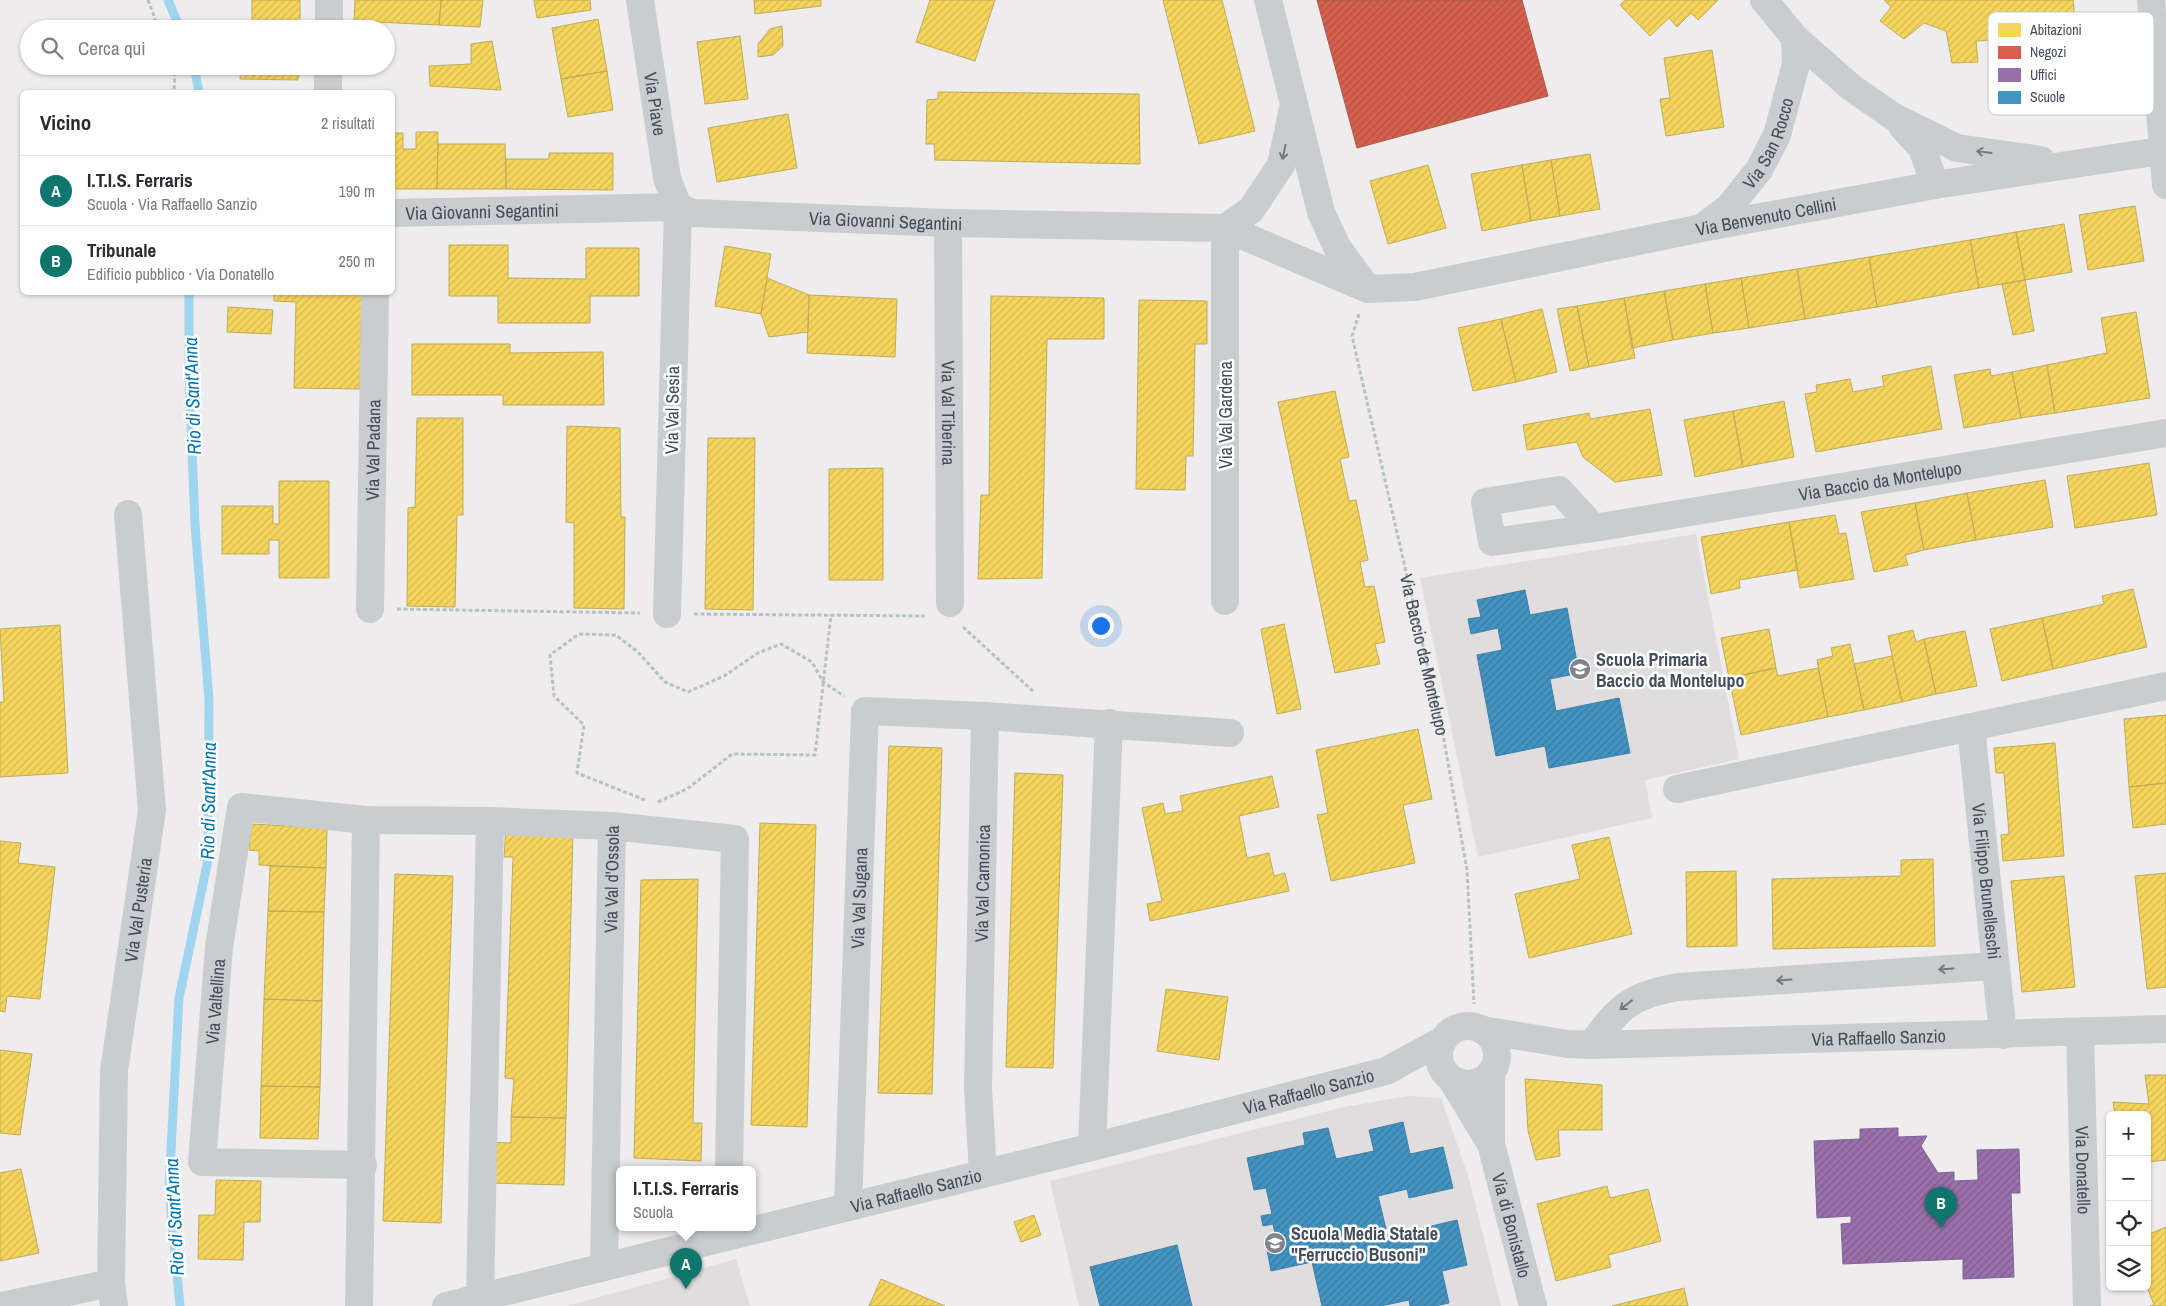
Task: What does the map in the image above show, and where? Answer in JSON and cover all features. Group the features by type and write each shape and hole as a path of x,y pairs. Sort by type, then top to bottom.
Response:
{"street":[{"path":"329,0 329,20"},
{"name":"Via Piave","path":"640,0 667,178 678,207"},
{"path":"1268,0 1321,212 1337,247 1368,289"},
{"path":"1764,0 1795,38 1852,88 1894,117 1957,148 2067,164"},
{"path":"2154,35 2166,185"},
{"name":"Via San Rocco","path":"1702,228 1729,207 1759,170 1778,135 1796,64 1795,38"},
{"path":"328,75 328,90"},
{"path":"1225,228 1251,210 1281,165 1294,104"},
{"path":"1894,117 1922,148 1935,185"},
{"name":"Via Benvenuto Cellini","path":"1368,289 1415,287 1702,228 1935,185 2164,150"},
{"name":"Via Giovanni Segantini","path":"395,213 678,207 693,213 948,224 1225,228 1368,289"},
{"name":"Via Val Sesia","path":"667,614 678,207"},
{"path":"1310,264 1321,212"},
{"name":"Via Val Tiberina","path":"948,224 950,602"},
{"name":"Via Val Gardena","path":"1225,228 1225,601"},
{"name":"Via Val Padana","path":"370,609 376,295"},
{"name":"Via Baccio da Montelupo","path":"1594,528 2166,433"},
{"name":"Via Val Pusteria","path":"112,1294 114,1071 152,810 128,514"},
{"path":"1676,789 2166,686"},
{"name":"Via Val Sugana","path":"848,1207 865,711 985,716"},
{"path":"985,716 1230,733"},
{"name":"Via Val Camonica","path":"983,1173 978,1088 985,716"},
{"path":"1092,1147 1109,724"},
{"name":"Via Filippo Brunelleschi","path":"1971,727 2003,1035"},
{"name":"Via Valtellina","path":"363,1164 202,1162 219,948 241,807 366,820 490,821 612,826"},
{"path":"359,1306 363,1164 366,820"},
{"path":"480,1298 490,821"},
{"name":"Via Val d'Ossola","path":"604,1267 612,826 734,839 729,1166"},
{"path":"1579,1044 1604,1026 1629,1002 1646,993 1659,990 1678,987 1995,966"},
{"name":"Via Raffaello Sanzio","path":"756,1226 848,1207 1092,1147 1386,1071 1443,1040 1456,1028 1465,1026 1579,1044 2003,1035 2166,1029"},
{"path":"1478,1028 1489,1034 1494,1042 1494,1066"},
{"name":"Via Donatello","path":"2080,1032 2087,1306"},
{"path":"1443,1040 1439,1057 1440,1066 1448,1077"},
{"name":"Via Raffaello Sanzio","path":"1386,1071 1448,1077 1460,1084 1469,1085 1485,1079 1494,1066 1579,1044"},
{"name":"Via di Bonistallo","path":"1494,1066 1491,1144 1533,1306"},
{"name":"Via di Bonistallo","path":"1448,1077 1491,1144"},
{"name":"Via Raffaello Sanzio","path":"446,1306 604,1267 728,1232"},
{"path":"1,1306 112,1294"}],"path":[{"path":"148,0 156,20"},
{"path":"174,90 175,75"},
{"name":"Via Baccio da Montelupo","path":"1368,289 1352,336 1442,729 1467,870 1478,1028"},
{"path":"950,602 951,616 1039,696 1050,720"},
{"path":"824,682 812,662 781,644 758,653 724,676 688,692 666,682 638,652 616,635 579,634 550,655 554,696 584,725 578,773 653,804 687,789 732,754 815,755 824,682 831,615"}],"shaded area":[{"name":"Scuola Primaria Baccio da Montelupo","path":"1696,534 1739,759 1645,780 1652,818 1478,857 1420,578"},
{"name":"Scuola Media Statale \"Ferruccio Busoni\"","path":"1408,1096 1441,1098 1468,1175 1501,1306 1079,1306 1050,1181 1344,1107"},
{"path":"736,1259 750,1306 567,1306 687,1273"}],"building: Abitazioni":[{"path":"252,0 300,0 300,20 252,20"},
{"path":"355,0 441,0 439,25 395,23 395,20 354,20"},
{"path":"441,0 483,0 480,27 439,25"},
{"path":"534,0 590,0 591,10 537,18"},
{"path":"754,0 821,0 821,6 755,14"},
{"path":"930,0 995,0 975,61 916,42"},
{"path":"1163,0 1222,0 1255,131 1199,144"},
{"path":"1625,0 1718,0 1698,20 1691,13 1677,27 1669,18 1650,36 1620,5"},
{"path":"1884,0 2073,0 2074,12 1988,12 1988,41 1976,41 1978,62 1952,63 1946,31 1924,23 1904,39 1880,21 1891,7"},
{"path":"598,19 607,71 561,79 552,28"},
{"path":"782,26 783,46 773,55 758,57 758,44 770,29"},
{"path":"740,36 748,99 705,104 697,42"},
{"path":"492,41 501,90 430,86 429,66 471,64 471,44"},
{"path":"1712,50 1724,127 1666,136 1660,99 1670,98 1664,58"},
{"path":"607,71 613,110 568,117 561,79"},
{"path":"240,75 298,75 298,80 240,79"},
{"path":"938,92 1139,94 1140,164 935,160 934,144 926,144 927,100 938,99"},
{"path":"788,114 797,168 717,182 708,128"},
{"path":"416,132 438,132 437,189 395,189 395,133 403,133 403,149 416,149"},
{"path":"438,144 505,144 506,189 437,189"},
{"path":"549,153 613,153 613,190 506,189 506,159 549,159"},
{"path":"1590,154 1600,209 1560,216 1551,160"},
{"path":"1551,160 1560,216 1531,221 1522,165"},
{"path":"1428,165 1446,228 1388,244 1370,181"},
{"path":"1522,165 1531,221 1482,231 1471,174"},
{"path":"2135,206 2144,261 2088,270 2079,215"},
{"path":"2064,224 2072,272 2025,280 2016,232"},
{"path":"2016,232 2025,280 1979,288 1970,240"},
{"path":"1970,240 1979,288 1877,307 1869,257"},
{"path":"449,245 508,245 508,278 586,279 586,248 639,248 639,296 590,296 590,323 498,323 498,296 449,296"},
{"path":"725,246 771,254 761,314 715,306"},
{"path":"1869,257 1877,307 1805,319 1797,269"},
{"path":"1797,269 1805,319 1749,328 1741,278"},
{"path":"767,278 809,295 808,332 769,337 761,314"},
{"path":"1741,278 1749,328 1713,333 1705,284"},
{"path":"2025,280 2034,331 2013,335 2002,284"},
{"path":"1705,284 1713,333 1673,340 1664,291"},
{"path":"1664,291 1673,340 1632,348 1624,298"},
{"path":"274,295 362,295 360,389 294,388 296,302 274,301"},
{"path":"809,295 897,299 895,357 807,353"},
{"path":"991,296 1104,298 1104,339 1047,339 1042,578 978,579 981,495 989,495"},
{"path":"1624,298 1635,358 1589,367 1577,306"},
{"path":"1139,300 1207,301 1207,344 1195,344 1193,456 1186,456 1185,490 1136,489"},
{"path":"1577,306 1589,367 1570,371 1557,309"},
{"path":"228,307 273,310 271,334 227,332"},
{"path":"1542,309 1557,372 1516,382 1501,319"},
{"path":"2136,312 2150,398 2055,413 2047,365 2107,353 2101,318"},
{"path":"1501,319 1516,382 1473,391 1458,328"},
{"path":"412,344 510,344 510,353 603,352 604,405 503,405 503,395 412,395"},
{"path":"2047,365 2055,413 2021,418 2012,372"},
{"path":"1931,366 1942,429 1816,452 1805,394 1817,392 1816,385 1850,379 1853,392 1884,386 1882,376"},
{"path":"1990,369 1991,376 2012,372 2021,418 1964,428 1954,375"},
{"path":"1335,391 1349,457 1340,459 1349,501 1356,500 1368,560 1360,562 1365,587 1374,586 1385,642 1375,644 1380,664 1335,673 1278,402"},
{"path":"1784,401 1794,457 1743,467 1733,411"},
{"path":"1650,409 1662,475 1615,482 1583,457 1577,442 1527,450 1523,425 1589,413 1590,419"},
{"path":"1733,411 1743,467 1695,477 1684,420"},
{"path":"417,418 463,418 463,515 457,515 455,607 407,606 408,508 415,507"},
{"path":"567,426 620,428 621,517 625,517 624,609 574,608 574,523 566,522"},
{"path":"708,438 755,438 753,610 705,609"},
{"path":"2149,463 2157,515 2075,528 2067,476"},
{"path":"883,468 883,580 829,580 829,469"},
{"path":"2045,480 2053,527 1976,540 1967,493"},
{"path":"279,481 329,481 329,578 279,578 279,540 269,540 269,554 222,554 222,506 273,506 273,524 279,524"},
{"path":"1967,493 1976,540 1924,550 1915,503"},
{"path":"1915,503 1924,550 1905,555 1908,565 1874,572 1861,512"},
{"path":"1835,515 1839,534 1846,533 1854,579 1800,588 1789,522"},
{"path":"1789,522 1798,570 1739,580 1740,588 1711,594 1701,537"},
{"path":"2133,589 2147,647 2053,669 2042,618 2104,604 2102,596"},
{"path":"2042,618 2053,669 2002,681 1990,629"},
{"path":"1284,624 1301,709 1277,714 1261,629"},
{"path":"60,625 68,773 0,777 0,702 4,702 0,629"},
{"path":"1769,629 1776,668 1729,678 1721,638"},
{"path":"1913,630 1916,642 1924,639 1936,694 1902,702 1888,636"},
{"path":"1965,631 1977,686 1936,694 1924,639"},
{"path":"1850,644 1864,710 1828,717 1817,660 1833,656 1831,648"},
{"path":"1892,656 1902,702 1864,710 1854,664"},
{"path":"1776,668 1778,676 1818,668 1828,717 1741,735 1729,678"},
{"path":"2166,715 2166,783 2129,787 2124,719"},
{"path":"1418,729 1432,799 1403,805 1415,863 1331,881 1317,815 1328,813 1316,750"},
{"path":"2055,743 2064,856 2003,861 2001,835 2009,834 2004,773 1996,773 1994,748"},
{"path":"889,746 942,748 932,1094 878,1093"},
{"path":"1015,773 1063,775 1053,1068 1006,1067"},
{"path":"1272,776 1279,807 1239,816 1247,858 1269,853 1274,876 1285,873 1289,891 1150,921 1147,904 1162,901 1142,808 1163,803 1165,814 1183,811 1180,796"},
{"path":"2166,783 2166,824 2133,828 2129,787"},
{"path":"760,823 816,825 807,1127 751,1125"},
{"path":"251,824 327,828 326,868 259,865 259,851 249,850"},
{"path":"506,828 573,831 566,1118 511,1117 514,1079 505,1078 513,857 504,857"},
{"path":"1609,837 1632,934 1529,958 1515,894 1580,879 1572,845"},
{"path":"0,841 21,843 18,863 55,867 40,999 7,996 5,1012 0,1011"},
{"path":"1933,859 1935,946 1773,949 1772,879 1901,876 1901,860"},
{"path":"270,866 326,868 324,912 268,911"},
{"path":"1736,871 1737,946 1687,947 1686,872"},
{"path":"2166,873 2166,987 2147,989 2135,876"},
{"path":"395,874 453,876 441,1223 383,1221"},
{"path":"2064,876 2075,987 2022,992 2011,881"},
{"path":"698,879 693,1123 702,1123 701,1161 634,1158 641,880"},
{"path":"268,911 324,912 322,1001 264,999"},
{"path":"1166,989 1228,997 1219,1060 1157,1051"},
{"path":"264,999 322,1001 320,1087 261,1086"},
{"path":"0,1050 32,1054 20,1135 0,1133"},
{"path":"2145,1075 2166,1075 2166,1160 2151,1162 2151,1111 2114,1111 2113,1102 2149,1104"},
{"path":"1525,1079 1602,1085 1602,1130 1558,1130 1560,1156 1536,1160 1528,1131"},
{"path":"261,1086 320,1087 318,1139 260,1138"},
{"path":"511,1117 566,1118 564,1185 487,1183 488,1142 511,1143"},
{"path":"21,1169 39,1253 0,1261 0,1173"},
{"path":"216,1180 261,1181 260,1222 244,1222 243,1260 198,1259 199,1215 215,1215"},
{"path":"1607,1186 1610,1198 1648,1189 1661,1241 1608,1255 1611,1267 1556,1281 1537,1204"},
{"path":"1034,1215 1041,1235 1021,1242 1014,1222"},
{"path":"2166,1227 2166,1306 2150,1306 2154,1305 2149,1291 2151,1291 2151,1233"},
{"path":"881,1279 945,1306 869,1306"},
{"path":"1684,1288 1688,1306 1612,1306"}],"building: Negozi":[{"path":"1317,0 1522,0 1548,96 1357,148"}],"building: Uffici":[{"path":"1898,1128 1898,1137 1927,1136 1921,1146 1938,1173 1954,1172 1954,1181 1978,1180 1977,1150 2019,1149 2020,1193 2011,1193 2014,1277 1963,1279 1963,1259 1843,1264 1841,1224 1851,1223 1851,1216 1817,1218 1814,1141 1860,1139 1860,1129"}],"building: Scuole":[{"name":"Scuola Primaria Baccio da Montelupo","path":"1525,590 1530,615 1567,608 1579,673 1550,679 1556,711 1619,698 1630,753 1549,768 1545,746 1496,756 1477,655 1502,650 1498,628 1471,634 1468,619 1481,617 1477,600"},
{"path":"1403,1122 1410,1154 1443,1147 1453,1188 1409,1198 1407,1189 1378,1196 1386,1229 1355,1236 1356,1242 1392,1234 1394,1243 1416,1238 1415,1230 1457,1220 1467,1265 1442,1271 1449,1303 1435,1306 1410,1306 1409,1300 1381,1306 1322,1306 1312,1262 1271,1271 1267,1250 1278,1248 1273,1224 1263,1226 1261,1216 1272,1214 1266,1188 1254,1190 1247,1158 1305,1145 1303,1133 1328,1128 1336,1159 1374,1151 1369,1130"},
{"path":"1177,1245 1192,1306 1100,1306 1090,1267"}],"waterway":[{"name":"Rio di Sant'Anna","path":"168,0 176,20"},
{"name":"Rio di Sant'Anna","path":"196,75 199,90"},
{"name":"Rio di Sant'Anna","path":"180,1306 169,1188 179,998 208,860 209,700 195,525 189,373 189,295"}],"place":[{"name":"Scuola Primaria Baccio da Montelupo","path":"1580,669"},
{"name":"Tribunale","path":"1941,1228"},
{"name":"Scuola Media Statale \"Ferruccio Busoni\"","path":"1275,1243"},
{"name":"I.T.I.S. Ferraris","path":"686,1289"}]}
